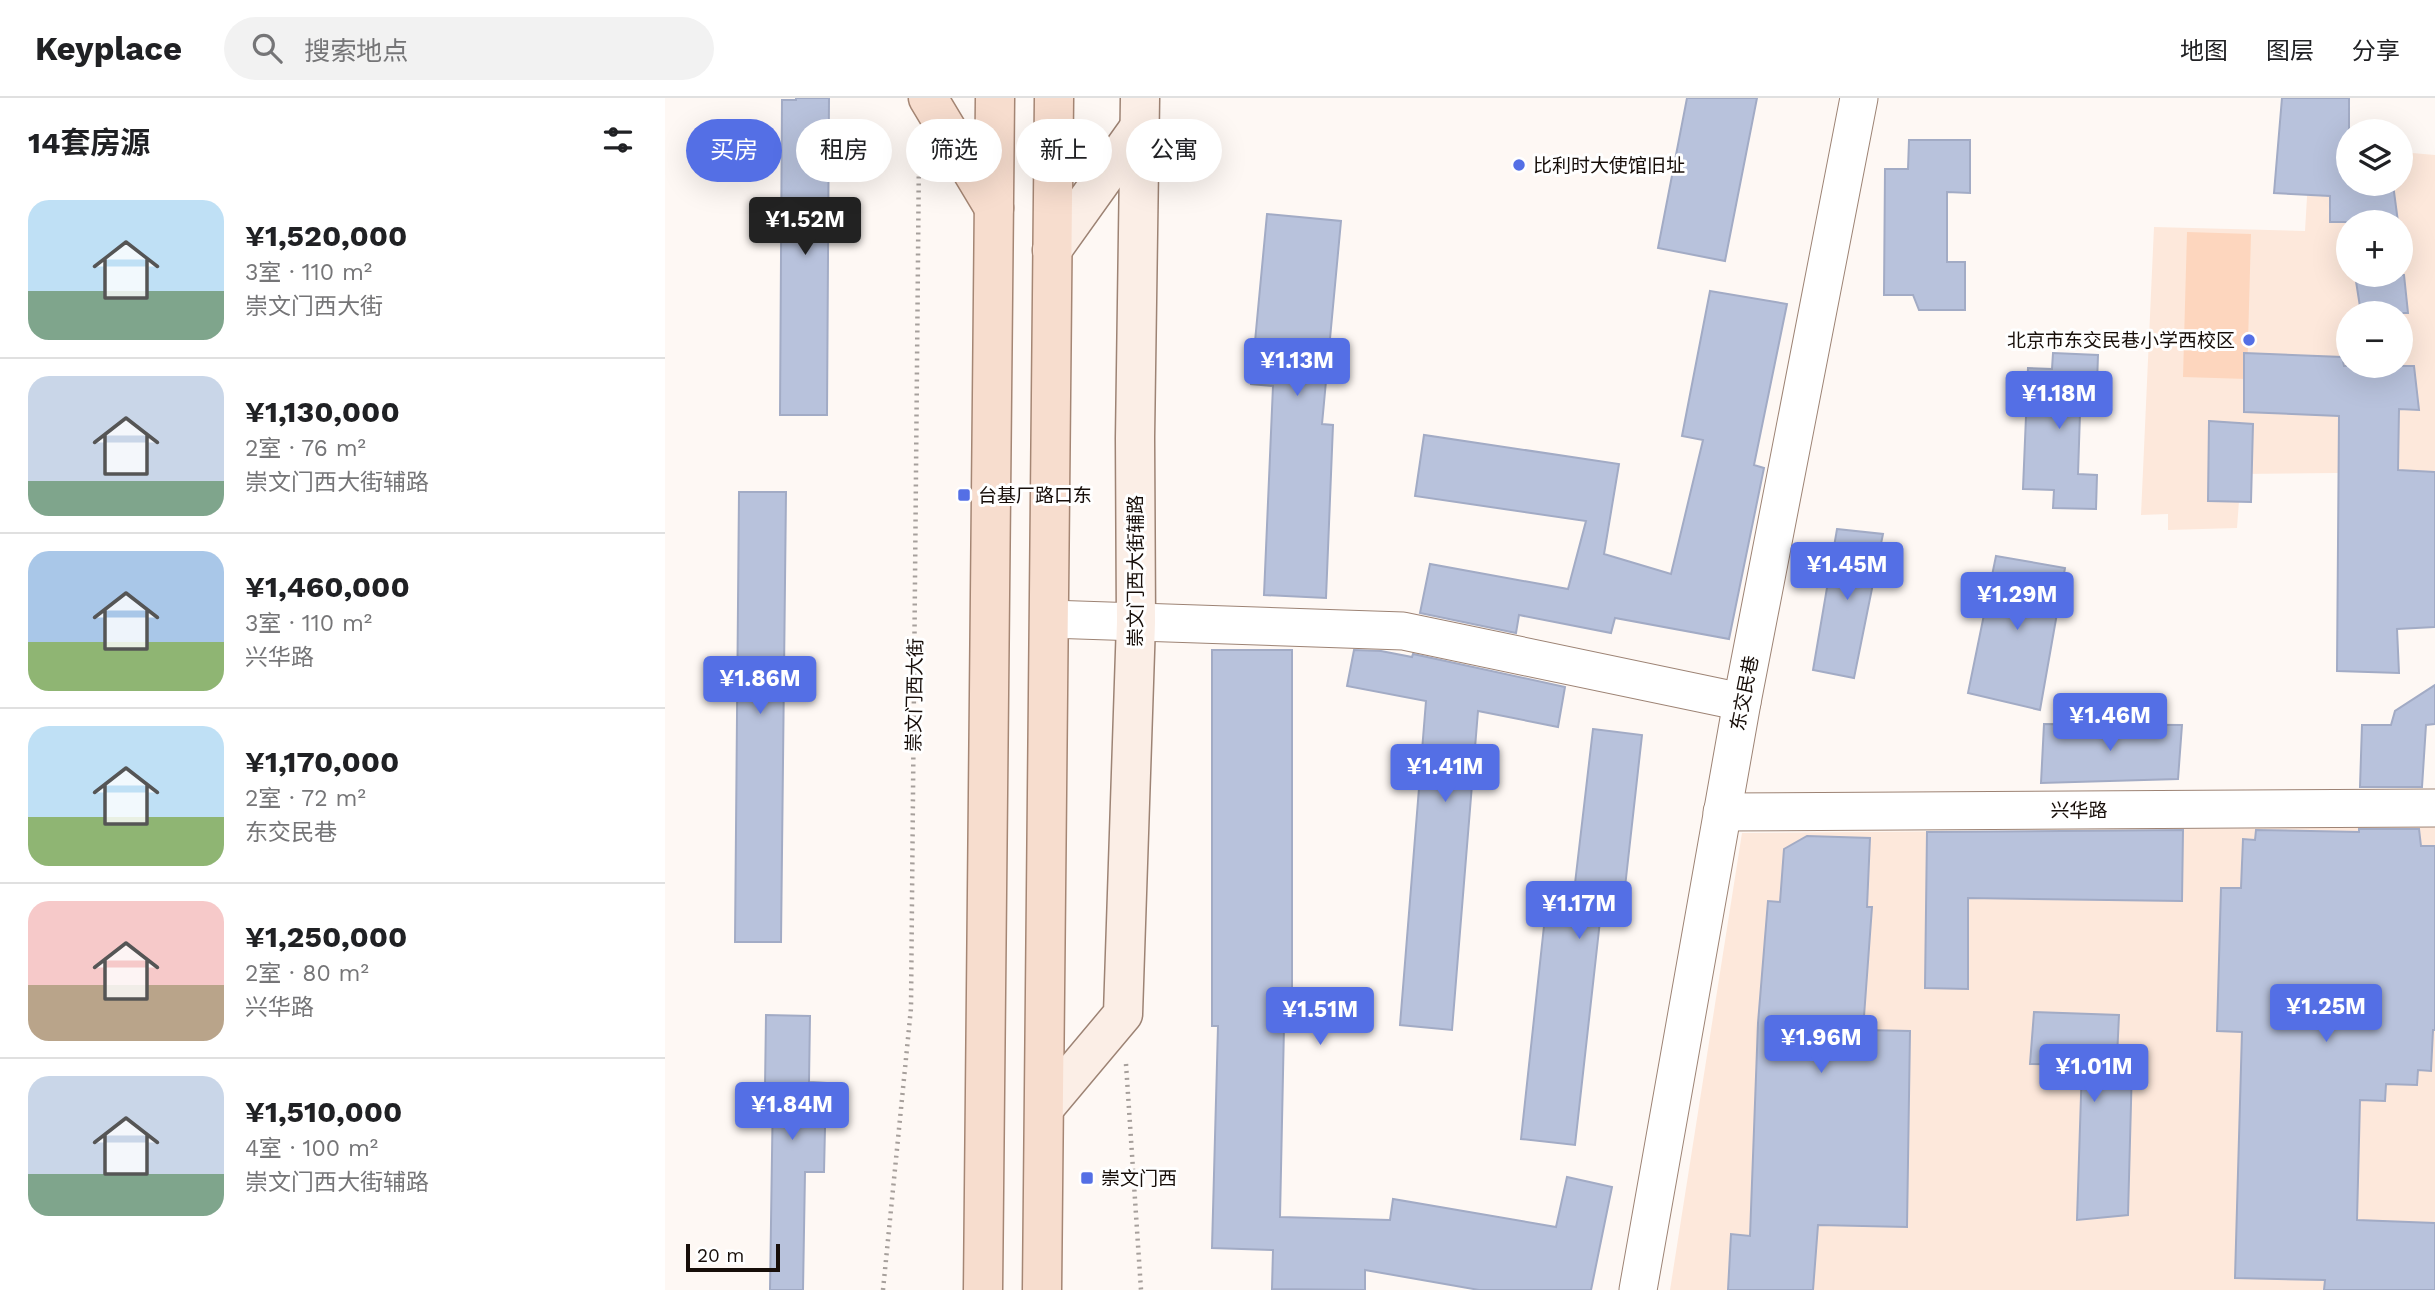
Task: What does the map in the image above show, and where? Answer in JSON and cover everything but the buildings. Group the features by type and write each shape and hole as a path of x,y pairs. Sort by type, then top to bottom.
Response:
{"main road":[{"path":"928,98 994,208"},
{"path":"983,1290 995,98"},
{"path":"1042,1290 1054,98"}],"street":[{"name":"东交民巷","path":"1638,1290 1742,702 1859,98"},
{"path":"1052,250 1139,113"},
{"name":"崇文门西大街辅路","path":"1122,1014 1136,622 1139,113"},
{"path":"1049,619 1403,631 1742,702"},
{"name":"兴华路","path":"1722,812 2435,808"},
{"path":"1045,1107 1122,1014"}],"path":[{"name":"崇文门西大街","path":"883,1290 911,1007 919,182"},
{"path":"1122,1014 1141,1290"}],"shaded area":[{"name":"北京市东交民巷小学西校区","path":"2310,146 2336,171 2336,196 2413,196 2413,153 2435,155 2435,472 2241,474 2237,528 2168,530 2168,514 2141,515 2154,227 2305,231"},
{"path":"2187,232 2251,234 2247,379 2183,377"},
{"path":"2435,827 2435,1290 1670,1290 1742,833"}],"place":[{"name":"比利时大使馆旧址","path":"1519,165"},
{"name":"北京市东交民巷小学西校区","path":"2249,340"},
{"name":"台基厂路口东","path":"964,495"},
{"name":"崇文门西","path":"1087,1178"}]}
